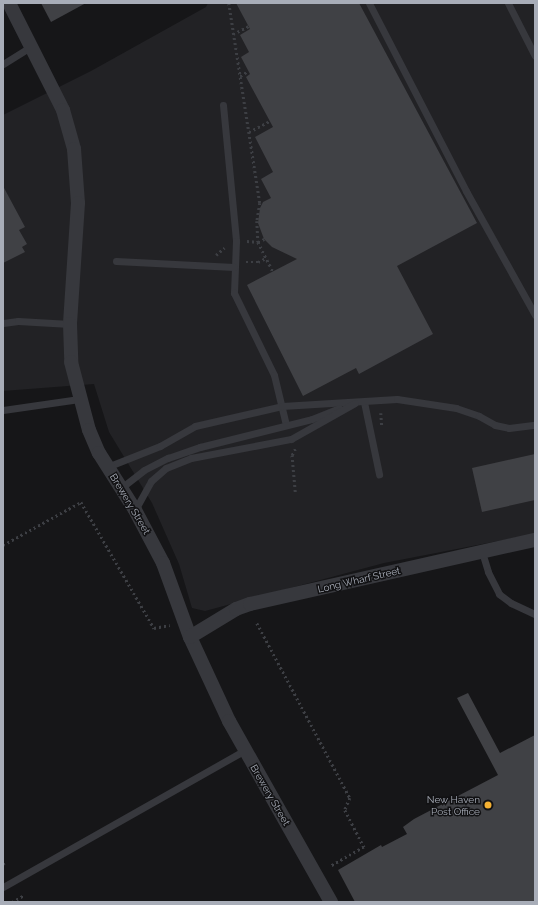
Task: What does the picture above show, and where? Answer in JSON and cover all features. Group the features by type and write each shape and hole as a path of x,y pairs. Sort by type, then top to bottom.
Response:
{"street":[{"name":"Brewery Street","path":"9,3 32,46 68,126 78,176 70,324 71,362 79,399 88,430 107,467 135,510 163,563 190,637 245,750 331,902"},
{"name":"Long Wharf Street","path":"190,637 250,604 535,540"}],"lane":[{"path":"369,3 466,191 535,315"},
{"path":"508,3 535,56"},
{"path":"3,64 32,46"},
{"path":"223,105 233,191 236,241 234,293 274,375 286,426"},
{"path":"116,262 234,266"},
{"path":"3,323 18,321 70,324"},
{"path":"3,410 79,399"},
{"path":"107,467 160,446 195,426 282,406 397,399 432,403 456,408 479,416 495,425 509,428 535,425"},
{"path":"121,488 144,470 168,458 200,447 312,419 355,402"},
{"path":"135,510 151,481 166,468 191,458 291,439 355,402"},
{"path":"364,402 380,474"},
{"path":"482,552 488,572 499,594 511,603 535,614"},
{"path":"3,887 245,750"}],"path":[{"path":"229,3 260,203 257,221 258,242 273,272"},
{"path":"233,34 249,26"},
{"path":"240,76 248,71"},
{"path":"249,132 270,121"},
{"path":"247,235 247,248"},
{"path":"247,241 258,242 264,239"},
{"path":"209,254 221,253 225,241"},
{"path":"245,270 246,255"},
{"path":"246,262 258,262 266,258"},
{"path":"295,492 292,455 298,442"},
{"path":"3,545 81,502 154,628 170,625"},
{"path":"257,623 350,798 345,810 364,847 330,867"},
{"path":"12,902 24,895"}],"shaded area":[{"path":"208,3 535,3 535,534 384,563 205,611 192,608 179,564 152,503 109,432 94,384 3,391 3,115 91,71 206,7"}],"building":[{"path":"41,3 86,3 51,22"},
{"path":"236,3 359,3 477,223 397,266 433,334 359,374 356,368 303,396 247,285 297,259 272,247 264,239 258,223 260,208 263,202 271,198 261,179 273,172 255,137 273,127 246,77 250,74 241,57 249,52 240,35 250,29"},
{"path":"3,186 25,227 19,230 27,244 22,247 25,252 3,263"},
{"path":"535,454 535,500 482,512 472,468"},
{"name":"New Haven Post Office","path":"468,693 500,753 535,735 535,902 355,902 338,870 381,845 382,847 407,834 403,827 414,819 498,775 457,698"}],"place":[{"name":"New Haven Post Office","path":"488,805"}]}
